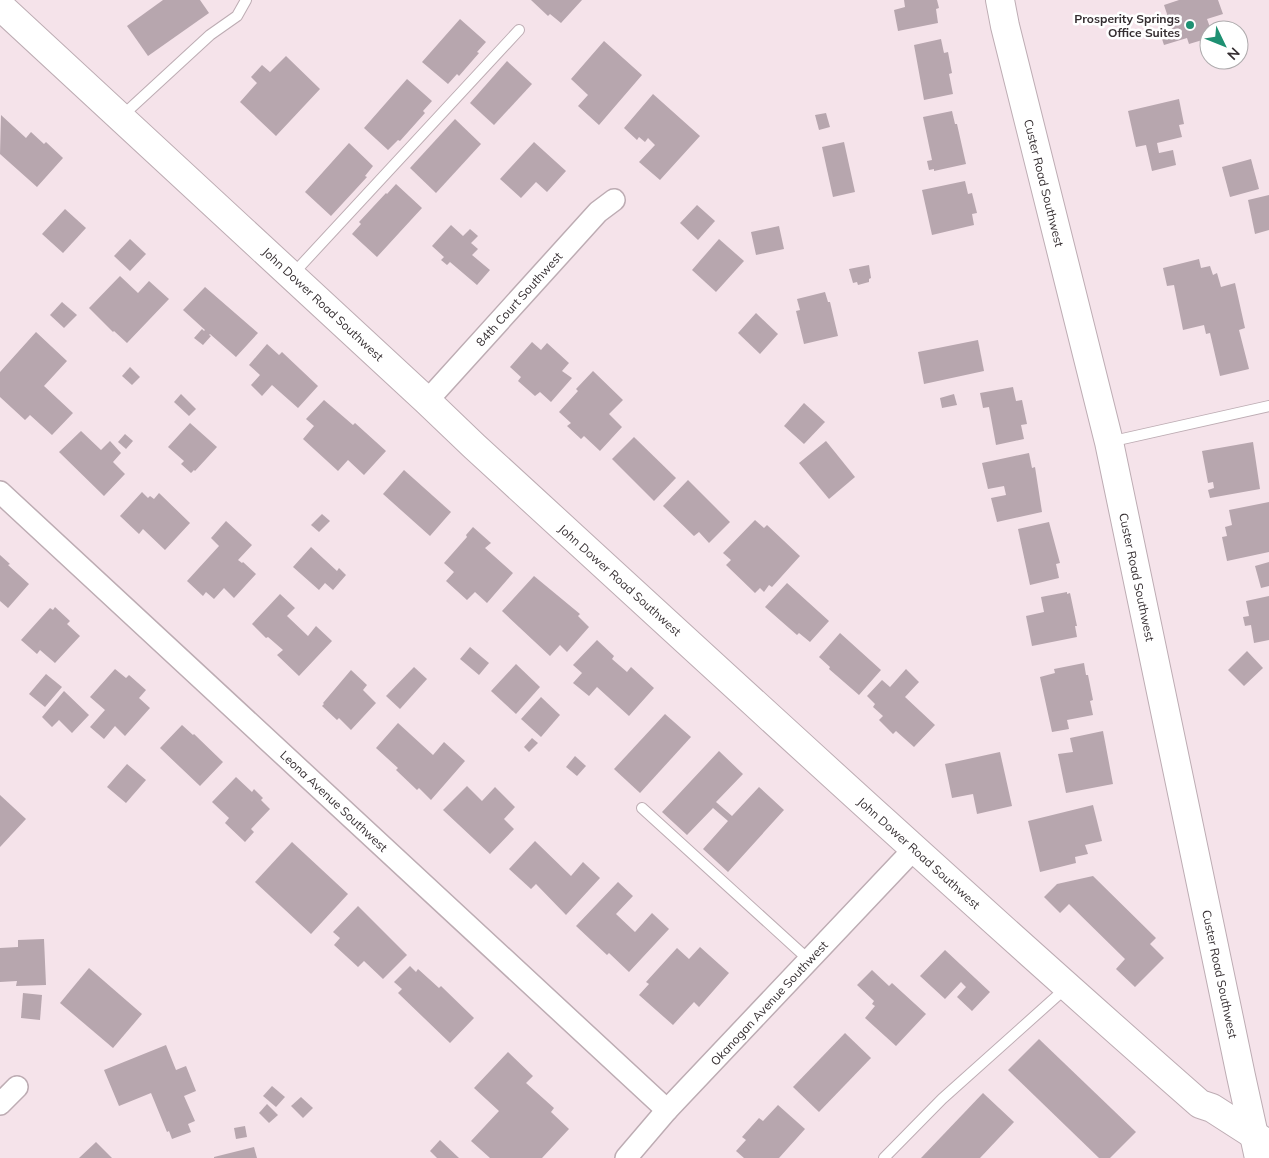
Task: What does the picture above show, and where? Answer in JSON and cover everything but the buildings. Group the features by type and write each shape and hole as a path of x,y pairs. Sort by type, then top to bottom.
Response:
{"street":[{"name":"Custer Road Southwest","path":"1000,0 1109,442 1261,1146"},
{"name":"John Dower Road Southwest","path":"0,6 474,446 914,849 1200,1104 1212,1108 1261,1146"},
{"name":"84th Court Southwest","path":"427,401 598,212 614,200"},
{"name":"Leona Avenue Southwest","path":"0,492 667,1110"},
{"name":"Okanogan Avenue Southwest","path":"626,1158 667,1110 914,849"},
{"path":"0,1104 17,1087"}],"lane":[{"path":"121,117 210,35 237,16 246,0"},
{"path":"291,275 519,30"},
{"path":"1109,442 1269,406"},
{"path":"642,808 809,960"},
{"path":"884,1158 942,1099 1067,987"}],"place":[{"name":"Prosperity Springs Office Suites","path":"1190,25"}]}
